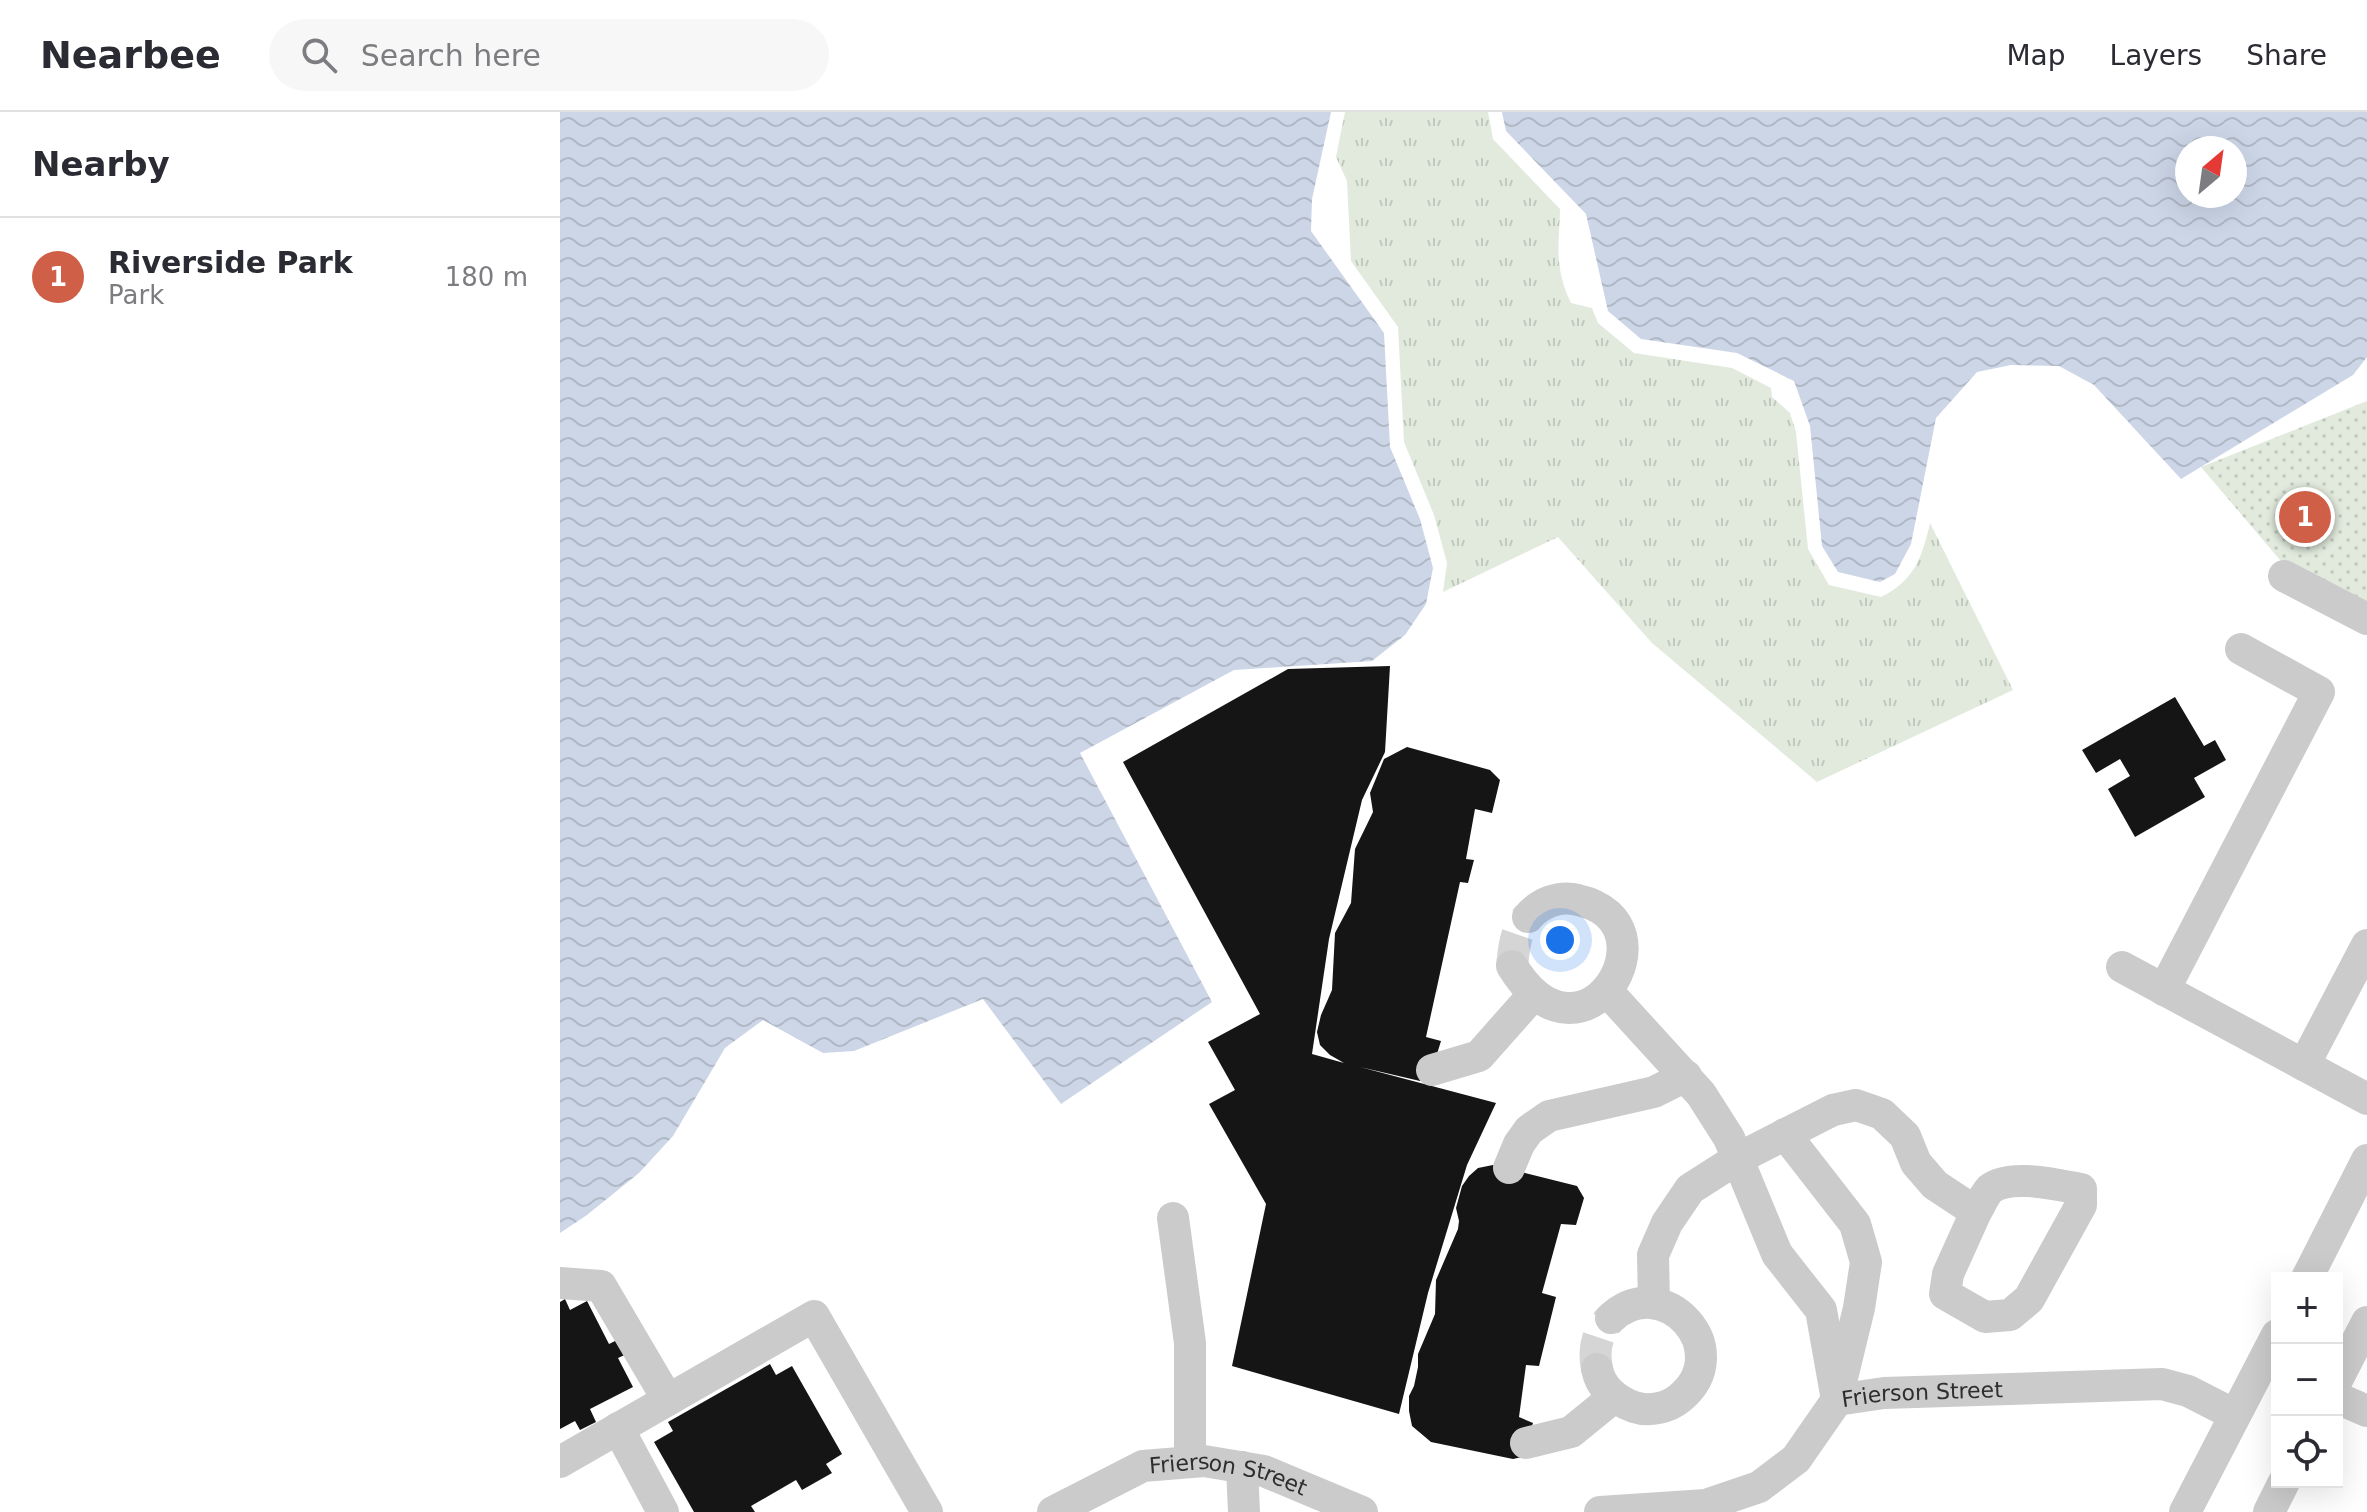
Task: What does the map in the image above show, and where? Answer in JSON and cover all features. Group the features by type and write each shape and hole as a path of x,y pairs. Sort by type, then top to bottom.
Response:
{"street":[{"path":"2284,576 2367,619"},
{"path":"2164,990 2319,692 2241,649"},
{"path":"1512,966 1533,995 1551,1005 1570,1007 1589,1003 1607,991 1622,964 1622,945 1616,927 1604,912 1590,902 1572,898 1553,900 1535,908 1528,917"},
{"path":"2304,1065 2367,945"},
{"path":"2122,967 2367,1099"},
{"path":"1607,991 1686,1076 1729,1138 1777,1254 1821,1310 1837,1400"},
{"path":"1432,1070 1479,1056 1533,995"},
{"path":"1509,1168 1529,1130 1549,1116 1654,1092 1686,1076"},
{"path":"1654,1303 1653,1255 1667,1223 1690,1189 1737,1159 1833,1110 1856,1105 1882,1114 1905,1136 1916,1163 1935,1185 1976,1212"},
{"path":"1785,1134 1855,1224 1866,1262 1859,1308 1837,1400"},
{"path":"2310,1272 2367,1160"},
{"path":"2029,1181 2081,1189 2081,1205 2029,1299 2010,1315 1985,1317 1945,1294 1948,1274 1976,1212 1990,1190 2003,1184 2029,1181"},
{"path":"1173,1218 1190,1343 1190,1462"},
{"path":"560,1283 601,1286 668,1400"},
{"path":"1597,1369 1599,1378 1614,1397 1640,1409 1659,1409 1676,1402 1697,1379 1701,1361 1700,1342 1692,1325 1672,1308 1654,1303 1635,1304 1611,1318"},
{"path":"560,1462 814,1316 927,1512"},
{"path":"2343,1368 2367,1322"},
{"path":"2185,1512 2235,1415 2269,1368 2275,1344"},
{"name":"Frierson Street","path":"1600,1512 1706,1505 1759,1487 1796,1459 1837,1400 1884,1393 2162,1384 2188,1391 2235,1415"},
{"path":"1526,1443 1571,1432 1614,1397"},
{"path":"2343,1401 2367,1411"},
{"path":"618,1428 663,1512"},
{"name":"Frierson Street","path":"1053,1512 1143,1466 1204,1461 1264,1471 1362,1512"},
{"path":"1242,1467 1244,1512"},
{"path":"2269,1512 2281,1488"}],"green space":[{"path":"1345,112 1488,112 1493,139 1560,209 1560,268 1571,303 1592,308 1598,323 1634,353 1732,368 1771,388 1772,397 1790,413 1796,432 1808,549 1829,585 1881,597 1892,591 1915,567 1930,523 2013,690 1817,782 1652,643 1558,537 1443,592 1447,563 1434,515 1404,442 1398,327 1351,261 1347,181 1336,157"},
{"path":"2367,401 2367,606 2286,567 2201,467"}],"water":[{"path":"560,112 1331,112 1312,199 1311,231 1384,333 1390,447 1420,519 1433,568 1426,604 1405,635 1372,661 1234,670 1080,753 1212,1002 1061,1104 983,999 854,1051 823,1053 763,1020 725,1048 673,1136 639,1173 560,1233"},
{"path":"1502,112 2367,112 2367,357 2353,375 2181,479 2094,385 2059,366 2011,365 1977,372 1936,418 1911,544 1895,574 1880,582 1838,572 1822,546 1810,426 1794,381 1737,353 1641,339 1608,311 1586,214 1506,131"}],"building":[{"path":"1390,666 1385,752 1362,800 1329,939 1312,1054 1344,1063 1320,1045 1317,1032 1332,990 1335,933 1351,903 1355,849 1373,812 1370,793 1384,759 1407,747 1490,770 1500,780 1492,813 1475,809 1466,859 1474,860 1468,883 1460,882 1426,1037 1441,1041 1432,1070 1420,1081 1360,1067 1496,1103 1467,1165 1428,1293 1399,1414 1232,1366 1266,1204 1209,1104 1235,1090 1208,1042 1260,1014 1123,762 1288,669"},
{"path":"2175,697 2204,746 2215,740 2226,760 2194,778 2205,797 2135,837 2108,789 2130,776 2120,759 2096,773 2082,750"},
{"path":"1493,1165 1577,1186 1584,1198 1576,1225 1561,1224 1542,1293 1556,1297 1539,1366 1526,1365 1519,1417 1533,1423 1522,1457 1513,1459 1431,1442 1412,1426 1409,1411 1418,1354 1435,1314 1436,1280 1458,1229 1456,1208 1462,1186 1478,1168"},
{"path":"565,1299 570,1310 587,1301 609,1344 621,1338 629,1353 618,1358 633,1387 590,1409 596,1422 580,1430 575,1421 560,1429 560,1302"},
{"path":"770,1364 776,1375 792,1366 842,1454 826,1464 832,1473 802,1490 796,1480 751,1506 755,1512 694,1512 654,1442 673,1431 668,1422"}],"tunnel":[{"path":"1512,966 1518,934 1528,917"},
{"path":"1597,1369 1597,1341 1611,1318"}],"place":[{"name":"Riverside Park","path":"2305,517"}]}
